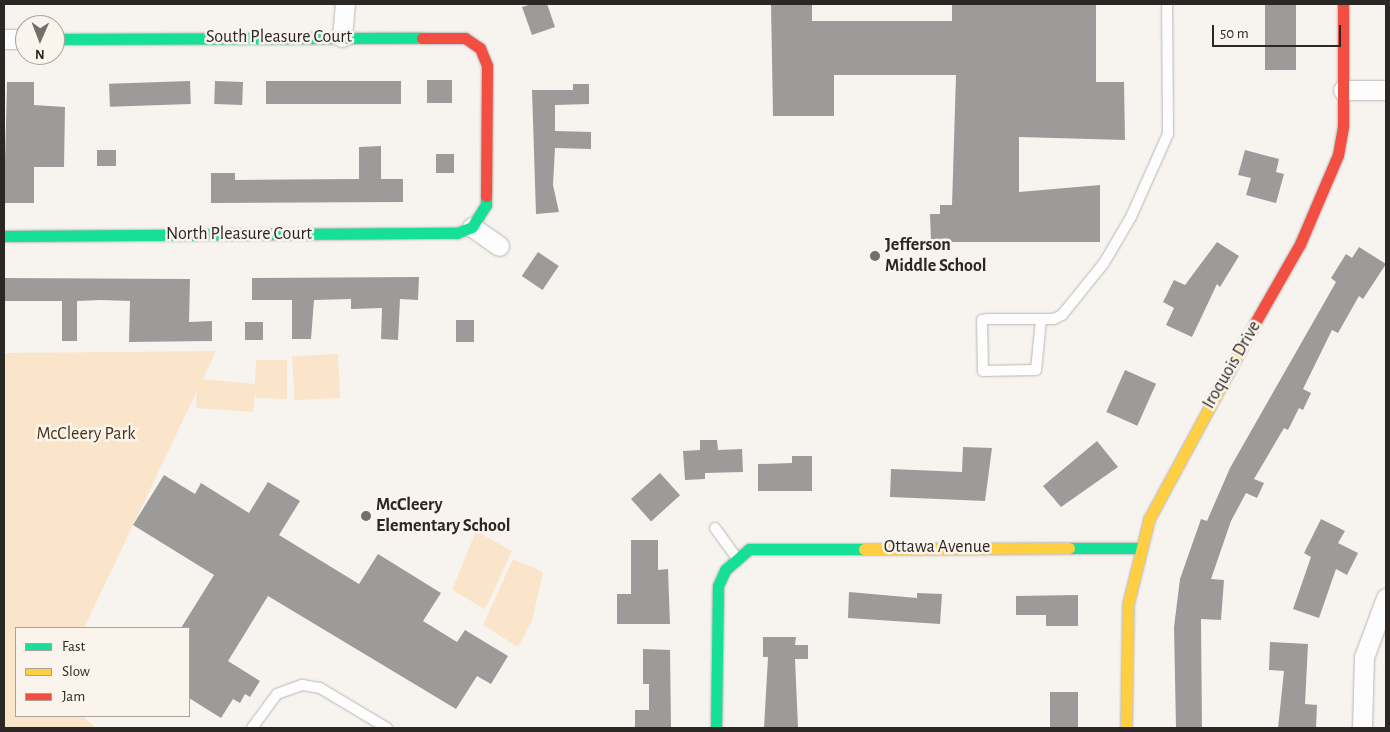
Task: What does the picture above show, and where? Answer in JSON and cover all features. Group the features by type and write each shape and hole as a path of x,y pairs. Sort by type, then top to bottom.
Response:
{"street":[{"path":"342,37 345,4"},
{"name":"Iroquois Drive","path":"1126,728 1128,604 1140,548 1176,460 1316,212 1338,155 1344,90 1343,4"},
{"name":"South Pleasure Court","path":"65,39 456,36 480,48 487,65 488,192 482,217 472,228"},
{"path":"1344,90 1386,90"},
{"path":"472,228 499,246"},
{"name":"North Pleasure Court","path":"4,236 457,233 472,228"},
{"name":"Ottawa Avenue","path":"736,557 763,546 1140,548"},
{"path":"716,728 718,586 736,557"},
{"path":"1362,728 1364,656 1386,598"}],"lane":[{"path":"1041,320 1036,370 982,371 982,320 1041,320 1062,315 1104,263 1168,134 1167,4"},
{"path":"715,528 736,557"},
{"path":"252,728 277,694 302,685 320,688 387,728"}],"green space":[{"name":"McCleery Park","path":"216,351 203,379 255,384 256,360 287,360 287,399 256,398 255,393 253,412 196,408 197,391 84,627 15,627 15,717 83,717 96,728 4,728 4,353"},
{"path":"338,354 340,398 294,400 292,356"},
{"path":"476,531 512,551 485,609 452,590"},
{"path":"513,559 543,572 532,621 518,647 483,625"}],"building":[{"path":"532,4 547,4 555,27 532,35 522,7"},
{"path":"771,4 812,4 812,21 952,21 952,4 1096,4 1096,82 1124,82 1125,140 1019,137 1019,192 1100,185 1100,242 931,242 930,214 940,214 940,205 952,205 956,75 834,75 834,116 773,116"},
{"path":"1265,4 1296,4 1296,70 1265,70"},
{"path":"427,80 452,80 452,103 427,103"},
{"path":"190,81 191,104 110,107 109,84"},
{"path":"215,81 243,82 242,105 214,104"},
{"path":"266,81 401,81 401,104 266,104"},
{"path":"7,82 34,82 34,105 65,107 64,167 34,167 34,203 4,203"},
{"path":"573,84 589,84 589,104 555,105 555,131 591,132 591,149 555,148 553,185 559,212 536,214 532,90 573,90"},
{"path":"381,146 381,179 403,179 403,202 211,203 211,173 235,173 235,180 359,179 359,147"},
{"path":"97,150 116,150 116,166 97,166"},
{"path":"1245,150 1279,159 1276,172 1284,174 1276,203 1246,195 1251,178 1238,175"},
{"path":"436,154 454,154 454,173 436,173"},
{"path":"1217,242 1239,256 1220,287 1217,284 1192,337 1166,325 1174,308 1163,302 1174,280 1185,285"},
{"path":"1359,247 1386,264 1363,299 1359,296 1338,333 1332,330 1303,389 1311,393 1303,410 1299,408 1288,430 1284,428 1254,479 1264,483 1257,498 1246,493 1231,521 1211,579 1224,580 1221,620 1201,619 1202,728 1176,728 1174,627 1180,579 1201,519 1207,521 1230,468 1336,282 1331,278 1346,254 1352,258"},
{"path":"538,252 559,266 543,290 522,276"},
{"path":"419,277 418,300 400,299 398,340 381,339 382,308 351,309 351,299 314,300 311,339 292,339 292,300 252,300 252,278"},
{"path":"4,278 190,279 189,322 212,321 212,341 129,342 130,301 101,300 77,301 77,341 62,341 62,301 4,301"},
{"path":"456,320 474,320 474,342 456,342"},
{"path":"245,322 263,322 263,340 245,340"},
{"path":"1125,370 1156,384 1137,426 1106,412"},
{"path":"700,440 717,440 718,450 742,449 743,472 705,473 705,479 685,480 683,451 700,450"},
{"path":"1097,441 1118,467 1061,507 1043,486"},
{"path":"963,447 992,448 985,501 890,497 891,469 962,472"},
{"path":"792,456 812,456 812,491 758,491 758,464 792,463"},
{"path":"660,473 680,495 651,521 631,499"},
{"path":"164,475 195,494 201,483 249,513 268,482 300,501 279,535 359,584 378,554 441,593 423,621 457,642 465,630 508,656 491,684 477,676 456,709 268,596 228,661 260,681 250,697 245,694 240,703 233,699 221,718 190,699 190,627 182,627 214,575 133,525"},
{"path":"1321,519 1345,531 1338,543 1358,553 1347,575 1336,569 1319,618 1293,609 1311,557 1304,553"},
{"path":"631,540 658,540 658,570 668,569 670,624 617,624 617,594 631,594"},
{"path":"849,592 917,598 917,593 942,594 940,624 848,618"},
{"path":"1078,595 1078,626 1046,626 1046,615 1016,615 1016,596"},
{"path":"763,637 796,637 795,645 808,645 808,659 795,659 798,727 764,728 768,657 763,657"},
{"path":"1270,642 1308,644 1305,704 1317,705 1316,728 1278,728 1284,671 1269,670"},
{"path":"643,649 670,650 671,728 635,728 635,710 649,710 649,684 643,684"},
{"path":"1050,692 1078,692 1078,728 1050,728"}],"traffic: fast":[{"path":"65,39 422,38"},
{"path":"4,236 457,233 472,227 486,205 486,196"},
{"path":"1069,548 1140,548"},
{"path":"716,728 718,586 725,570 749,549 864,549"}],"traffic: slow":[{"path":"1126,728 1128,604 1149,519 1256,321"},
{"path":"864,549 1069,548"}],"traffic: jam":[{"path":"1256,321 1300,244 1338,155 1343,126 1343,4"},
{"path":"422,38 465,38 480,48 487,65 486,196"}],"place":[{"name":"Jefferson Middle School","path":"875,256"},
{"name":"McCleery Elementary School","path":"366,516"}]}
